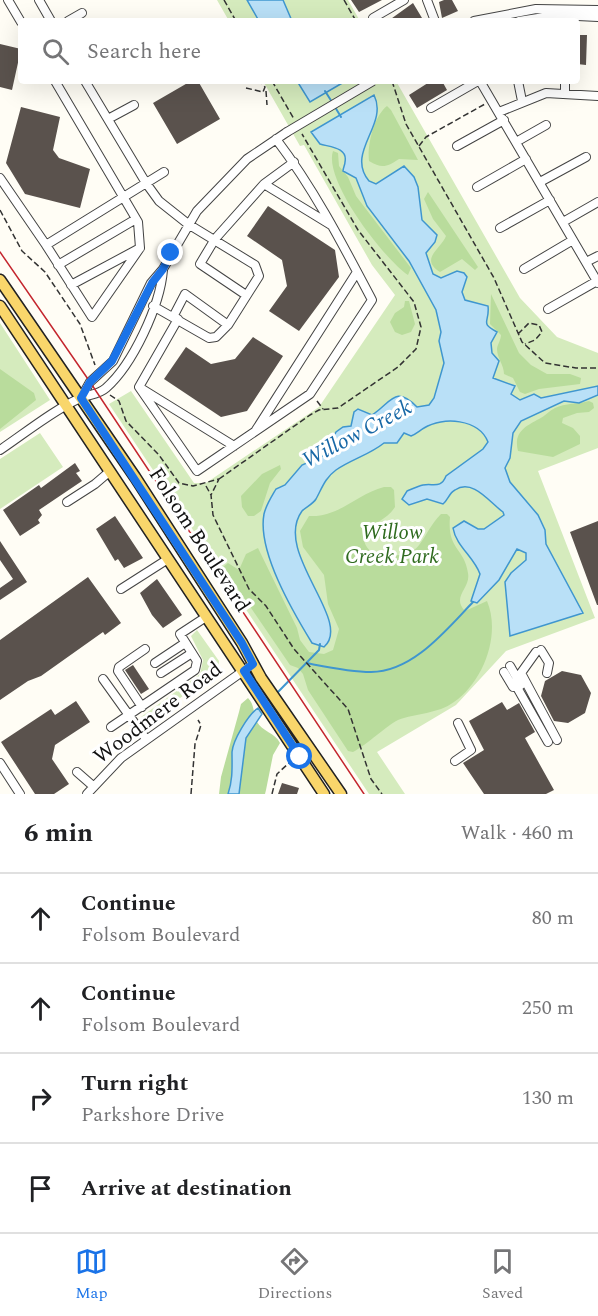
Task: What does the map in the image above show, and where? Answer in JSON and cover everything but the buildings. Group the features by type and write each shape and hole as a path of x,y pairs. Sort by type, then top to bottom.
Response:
{"main road":[{"name":"Folsom Boulevard","path":"0,280 165,523 253,664 300,757 324,794"},
{"name":"Folsom Boulevard","path":"0,306 206,617 255,687 275,709 341,794"}],"street":[{"path":"8,0 19,18"},
{"path":"39,0 49,18"},
{"path":"373,18 404,0"},
{"path":"427,0 434,18"},
{"path":"490,18 536,9 598,10"},
{"path":"73,18 82,13"},
{"path":"538,18 557,15 598,17"},
{"path":"0,178 92,317 140,248 136,219 57,84"},
{"path":"87,84 159,201 188,224 255,265 259,276 228,325 216,337 209,338 153,306"},
{"path":"81,398 90,382 112,361 152,283 163,269 188,224 237,169 276,139 368,84"},
{"path":"431,108 474,84"},
{"path":"481,84 597,282 548,309"},
{"path":"519,84 522,101"},
{"path":"565,84 565,93"},
{"path":"499,112 539,94 598,94"},
{"path":"108,119 134,105"},
{"path":"457,146 504,120"},
{"path":"516,142 546,125"},
{"path":"139,387 197,471 310,394 372,300 333,226 294,162 276,139"},
{"path":"540,182 586,157"},
{"path":"477,187 526,159"},
{"path":"246,296 200,264 215,239 264,184 294,162"},
{"path":"46,245 164,172"},
{"path":"264,184 333,226"},
{"path":"500,228 550,200"},
{"path":"563,222 598,202"},
{"path":"58,265 136,219"},
{"path":"524,269 573,240"},
{"path":"71,285 140,248"},
{"path":"586,262 598,256"},
{"path":"0,450 81,398 98,394 121,373 133,354 162,288 163,269"},
{"path":"254,433 357,272"},
{"path":"139,387 185,294 228,325"},
{"path":"139,387 234,446"},
{"path":"68,502 109,472"},
{"path":"121,589 168,559"},
{"path":"111,728 195,670 197,663 180,634 206,617"},
{"path":"155,663 185,643"},
{"path":"142,707 118,671 120,667 145,649"},
{"path":"507,669 550,741 520,673 539,651 551,668"},
{"path":"161,673 192,653"},
{"name":"Woodmere Road","path":"90,790 121,758 253,664"},
{"path":"103,679 147,739"},
{"path":"455,761 471,750 458,723"},
{"path":"0,764 20,794"},
{"path":"77,772 90,790"}],"path":[{"path":"224,0 234,18"},
{"path":"344,0 354,18"},
{"path":"262,84 266,90 267,105"},
{"path":"393,84 406,124 494,278 518,334 525,344 545,363 576,368 598,368"},
{"path":"246,88 258,92 266,90"},
{"path":"419,147 426,137 492,100"},
{"path":"0,210 22,250 45,272 80,324 95,366"},
{"path":"518,334 529,323 539,325 542,332 540,335 525,344"},
{"path":"109,394 119,401 126,421 159,454 179,483 193,486 205,485 219,479 211,495 211,507 216,523 249,589 271,613 294,649 338,695 351,714 371,779 382,794"},
{"path":"310,394 323,409"},
{"path":"205,485 211,495"},
{"path":"191,794 195,744 201,725 198,720"},
{"path":"272,794 278,774 284,766 300,757"}],"green space":[{"path":"217,0 348,0 358,18 227,18"},
{"name":"Willow Creek Park","path":"265,84 398,84 520,298 557,337 598,353 598,448 538,471 595,618 506,651 456,705 377,752 405,794 369,794 109,404 131,391 194,483 206,483 319,407 395,295 372,265 304,145 300,146"},
{"path":"387,106 418,160 399,159 384,166 369,161 372,131 378,117"},
{"path":"333,151 338,153 339,166 348,177 356,196 411,268 408,275 371,236 346,199 332,164"},
{"path":"428,192 478,267 475,270 462,259 440,272 431,263 433,254 446,236 433,219 424,199"},
{"path":"491,294 519,353 531,365 547,374 570,374 581,378 580,384 539,389 525,394 520,392 513,378 504,374 498,355 497,347 501,335 490,324"},
{"path":"405,301 409,301 415,324 411,332 402,335 395,332 390,322 395,313 404,307"},
{"path":"0,323 50,400 0,432"},
{"path":"0,369 34,393 36,400 0,429"},
{"path":"589,401 593,403 594,408 589,412 563,418 562,423 573,428 580,436 580,444 553,457 518,451 517,439 525,427 559,406"},
{"path":"40,433 63,467 0,509 0,459"},
{"path":"280,465 281,469 270,483 261,511 254,516 248,516 242,507 241,496 262,474"},
{"path":"384,487 391,487 394,490 395,507 363,534 367,548 376,553 395,555 413,551 441,514 447,514 450,517 453,542 466,564 468,573 467,584 460,601 461,606 465,611 487,601 491,614 491,642 474,682 454,702 441,709 398,720 353,752 348,751 308,690 303,674 298,668 290,665 223,567 228,563 239,570 246,554 258,548 297,628 300,640 309,652 324,654 333,650 339,629 328,604 324,575 303,547 300,531 309,516 319,516 338,510"},
{"path":"197,630 219,661 218,672 145,722 141,717 200,674 203,660 191,636"},
{"path":"248,698 257,722 280,743 273,755 265,794 219,794 221,777 241,704"}],"water":[{"path":"247,0 283,0 291,18 257,18"},
{"path":"299,84 341,84 310,102"},
{"path":"374,95 377,106 376,117 364,149 363,170 369,181 376,184 404,166 414,177 418,187 422,220 437,235 435,242 426,253 433,274 441,278 457,271 464,273 467,277 462,292 465,300 488,306 486,322 497,332 491,343 492,353 499,361 493,378 515,386 511,394 520,400 534,394 541,398 598,386 598,395 579,403 564,401 521,421 513,433 510,458 505,468 510,482 538,515 545,530 546,544 583,613 510,636 505,582 511,573 526,560 526,553 517,549 499,580 477,603 471,601 480,574 453,528 464,521 478,529 484,529 504,515 503,512 481,493 468,487 453,491 443,504 427,499 409,505 402,499 407,491 423,485 442,483 446,476 483,449 488,442 483,434 477,428 460,422 432,424 411,436 404,433 397,443 384,443 342,466 329,476 315,501 302,511 296,528 297,546 329,621 330,635 324,647 312,643 278,581 263,529 264,514 276,489 285,485 302,465 325,455 336,432 343,427 351,426 354,412 358,409 372,415 398,396 410,400 417,407 429,405 434,398 444,363 436,310 409,261 367,206 356,178 343,171 344,153 337,148 320,144 311,132"},
{"path":"258,708 262,714 246,738 239,794 228,794 233,747 246,722"}],"waterway":[{"name":"Willow Creek","path":"325,91 332,102"},
{"name":"Willow Creek","path":"335,107 341,117"},
{"path":"306,663 371,672 401,665 428,647 473,602"},
{"name":"Willow Creek","path":"277,693 319,650 320,644"}],"tram line":[{"path":"0,252 90,382 364,794"}],"route":[{"path":"171,253 163,269 152,283 128,334 112,361 90,382 81,398 242,643 253,664 244,671 300,757"}]}
